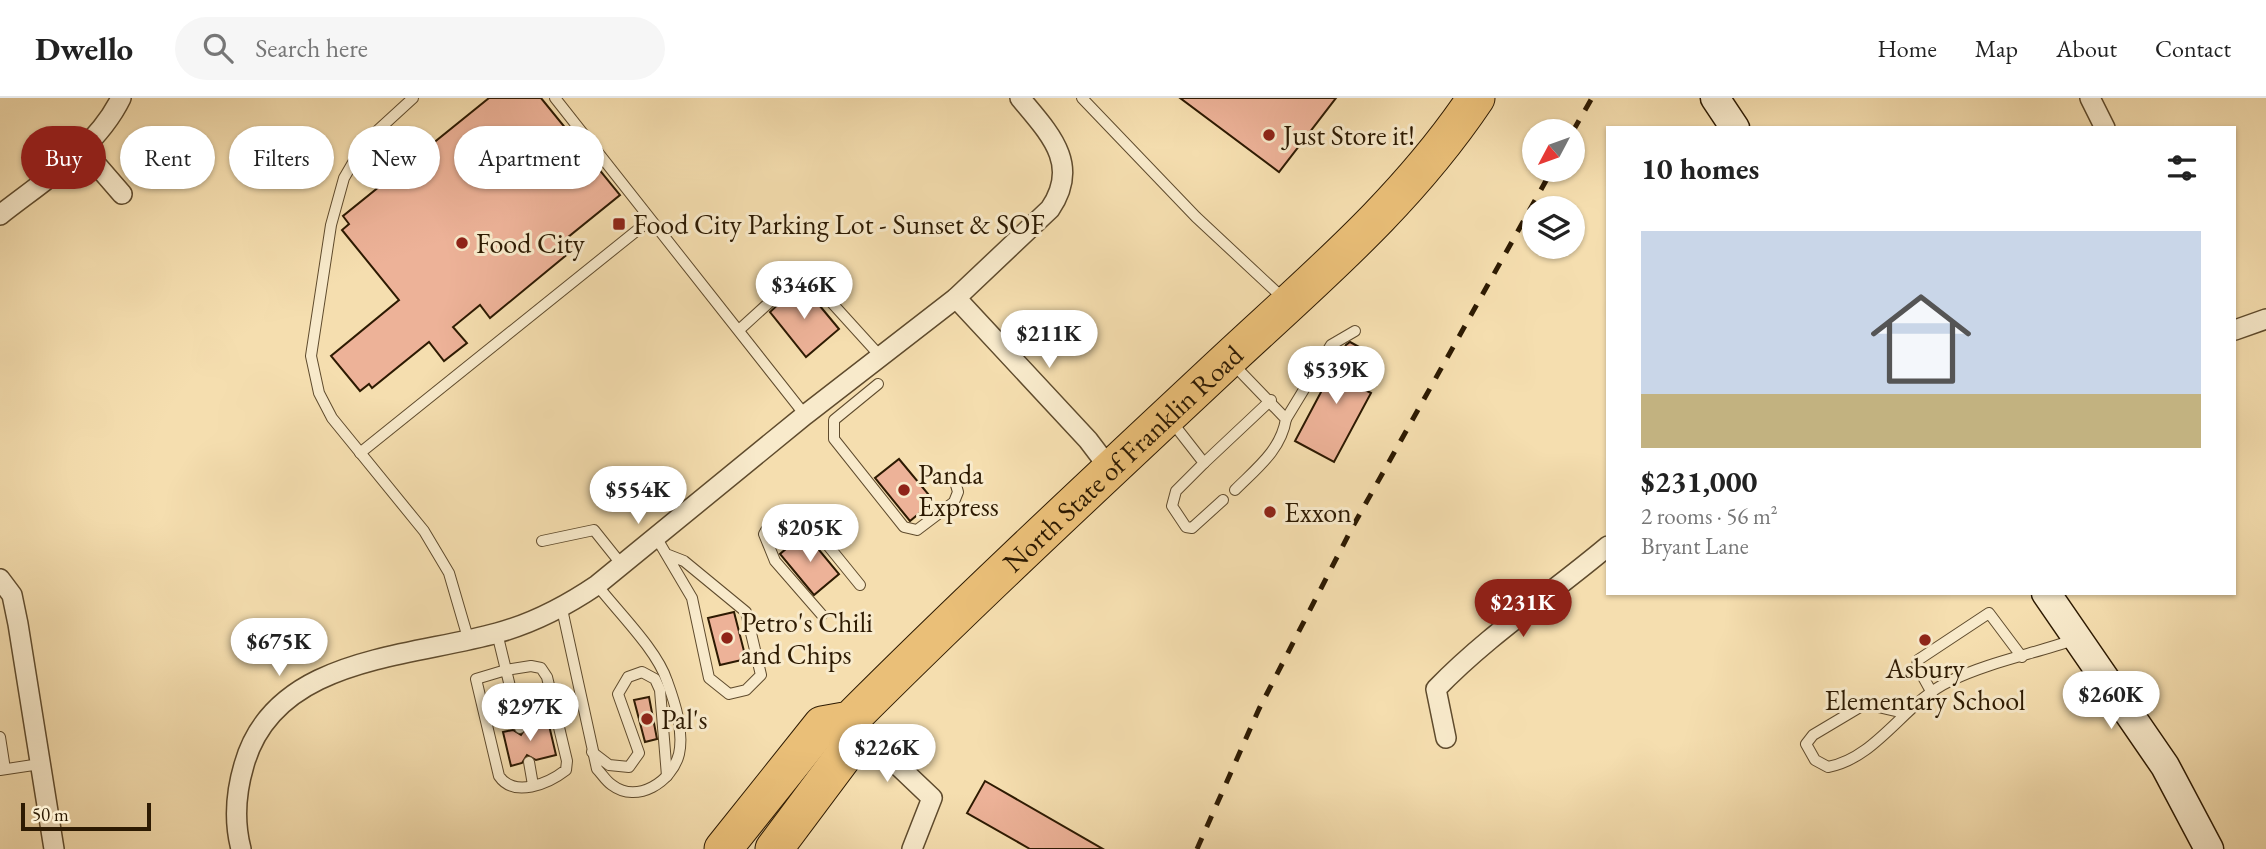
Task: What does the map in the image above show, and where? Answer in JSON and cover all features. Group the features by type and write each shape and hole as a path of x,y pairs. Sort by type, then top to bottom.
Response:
{"highway":[{"name":"North State of Franklin Road","path":"723,849 822,724 850,720 976,594 1382,217 1450,137 1476,98"},
{"path":"774,849 848,750 850,720"},
{"path":"706,849 734,809 788,765"}],"street":[{"path":"104,126 121,98"},
{"path":"241,849 236,831 239,783 248,750 263,725 286,698 313,680 468,638 497,633 562,609 597,585 805,415 957,298 1050,209 1059,196 1064,180 1062,157 1046,130 1020,98"},
{"path":"1715,98 1734,126"},
{"path":"2090,98 2104,126"},
{"path":"106,176 122,194"},
{"path":"0,215 33,189"},
{"path":"957,298 1088,440 1110,470"},
{"path":"2236,330 2266,319"},
{"path":"1446,738 1436,690 1471,652 1560,586 1606,548"},
{"path":"0,579 12,595 54,849"},
{"path":"2047,595 2165,766 2209,849"},
{"path":"850,720 932,798 912,849"}],"lane":[{"path":"413,98 365,142 344,178 331,225 311,356 319,393 332,418 424,531 449,573 468,638"},
{"path":"555,98 805,415"},
{"path":"1082,98 1196,217 1289,304"},
{"path":"360,453 650,220"},
{"path":"739,330 795,279 812,281 882,358"},
{"path":"1235,490 1269,456 1283,436 1286,419 1331,345 1354,331"},
{"path":"1228,359 1286,419"},
{"path":"878,384 834,420 834,439 904,527 917,530 954,502 958,492 954,478"},
{"path":"1223,500 1192,528 1186,527 1172,506 1176,491 1270,400"},
{"path":"1167,417 1205,463"},
{"path":"822,615 775,561 764,534 775,520 793,511 804,516 860,585"},
{"path":"542,541 594,530 622,565"},
{"path":"656,537 666,554 692,598 709,678 729,694 746,690 761,675 746,612 684,561 666,554"},
{"path":"562,609 597,769 612,786 632,792 651,789 667,776 678,756 680,728 666,677 597,585"},
{"path":"1932,693 1917,666 1918,660 1989,613 2022,657"},
{"path":"497,633 520,728"},
{"path":"1904,713 1865,704 1813,735 1806,744 1815,760 1828,767 1842,765 1870,747 1904,713 1948,682 2077,639"},
{"path":"531,666 541,668 547,677 567,761 566,770 554,780 517,789 505,785 499,776 476,679 506,670 531,666"},
{"path":"592,751 610,765 629,767 639,754 618,694 628,677 642,672 655,680 660,690 667,776"},
{"path":"0,737 2,769 40,764"},
{"path":"528,762 533,785"}],"building":[{"name":"Food City","path":"489,98 541,98 564,126 454,126"},
{"name":"Just Store it!","path":"1180,98 1336,98 1279,172"},
{"name":"Food City","path":"454,126 454,189 604,189 604,175 620,195 567,238 575,248 490,318 480,305 453,327 467,343 444,361 429,342 372,388 369,384 360,391 331,356 399,300 342,230 349,224 343,216 376,189 440,189 440,138"},
{"path":"797,287 805,288 839,329 806,357 770,312"},
{"path":"1350,342 1370,353 1353,384 1371,393 1334,462 1295,441"},
{"name":"Panda Express","path":"899,459 934,501 910,521 875,478"},
{"path":"805,533 839,574 814,595 780,554"},
{"name":"Petro's Chili and Chips","path":"734,612 746,659 720,665 708,618"},
{"name":"Pal's","path":"649,697 657,739 645,742 634,700"},
{"path":"548,721 556,755 536,760 527,755 522,763 511,766 503,732 513,730 521,735 527,726"},
{"path":"985,781 1103,849 1030,849 967,813"}],"railway":[{"path":"1580,119 1592,98"},
{"path":"1197,849 1259,709 1352,528 1545,182"}],"place":[{"name":"Just Store it!","path":"1269,135"},
{"name":"Food City Parking Lot - Sunset & SOF","path":"619,224"},
{"name":"Food City","path":"462,243"},
{"name":"Panda Express","path":"904,490"},
{"name":"Exxon","path":"1270,512"},
{"name":"Petro's Chili and Chips","path":"727,638"},
{"name":"Asbury Elementary School","path":"1925,640"},
{"name":"Pal's","path":"647,719"}]}
